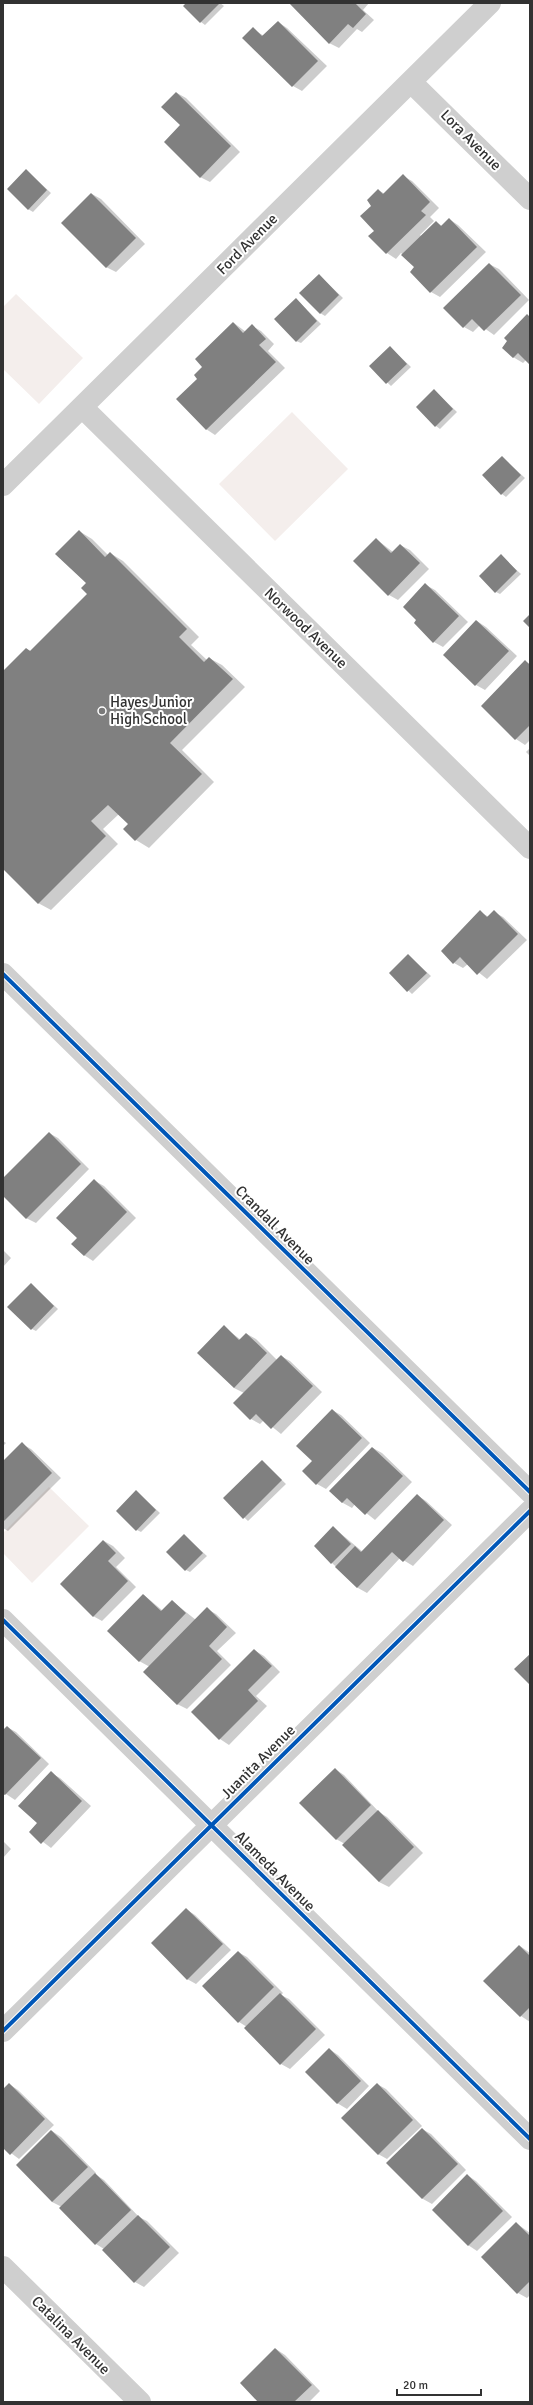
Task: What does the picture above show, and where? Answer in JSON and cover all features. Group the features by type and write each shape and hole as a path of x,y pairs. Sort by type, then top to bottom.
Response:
{"street":[{"name":"Ford Avenue","path":"3,485 490,3"},
{"name":"Lora Avenue","path":"411,82 530,199"},
{"name":"Norwood Avenue","path":"82,407 530,848"},
{"name":"Crandall Avenue","path":"3,974 530,1492"},
{"name":"Juanita Avenue","path":"3,2031 530,1511"},
{"name":"Alameda Avenue","path":"3,1620 530,2139"},
{"name":"Catalina Avenue","path":"3,2267 140,2402"}],"shaded area":[{"path":"16,294 83,358 39,404 3,369 3,307"},
{"path":"292,412 348,469 275,541 219,484"},
{"path":"49,1487 89,1526 32,1583 3,1553 3,1533"}],"building":[{"path":"186,3 220,3 200,23 183,6"},
{"path":"289,3 355,3 366,14 353,28 348,24 329,44"},
{"path":"278,21 318,61 292,87 242,38 253,27 262,36"},
{"path":"176,92 231,146 200,178 164,142 180,125 161,107"},
{"path":"26,169 47,190 28,210 7,189"},
{"path":"403,174 430,202 421,211 426,215 386,254 368,236 374,231 360,216 371,206 367,200 378,189 383,194"},
{"path":"91,193 136,238 106,268 61,223"},
{"path":"449,218 477,247 430,293 410,272 414,267 401,255 436,221 441,226"},
{"path":"489,263 521,295 484,331 472,319 463,328 443,308"},
{"path":"319,274 339,295 320,314 299,293"},
{"path":"296,298 317,321 296,342 274,319"},
{"path":"527,314 530,317 530,365 518,353 513,358 502,348 507,341 504,338"},
{"path":"233,322 243,333 252,324 266,339 259,345 276,362 206,430 176,399 197,379 194,375 202,367 195,359"},
{"path":"390,346 407,364 386,384 369,366"},
{"path":"434,389 453,409 435,427 416,407"},
{"path":"502,456 521,475 501,495 482,475"},
{"name":"Hayes Junior High School","path":"79,530 105,557 110,552 187,629 179,637 204,662 209,657 233,679 170,743 202,774 135,841 123,829 128,824 108,805 91,821 106,836 38,904 3,869 3,671 26,648 30,651 87,594 81,588 86,583 55,554"},
{"path":"376,538 391,553 400,544 420,563 388,596 353,561"},
{"path":"501,554 517,571 495,593 479,576"},
{"path":"425,583 459,616 433,643 414,623 416,620 403,607"},
{"path":"530,614 530,628 523,621"},
{"path":"476,620 509,651 475,686 443,655"},
{"path":"525,660 530,665 530,725 515,740 481,706"},
{"path":"480,910 487,917 494,910 518,934 477,975 460,957 453,964 441,951"},
{"path":"408,954 427,973 407,992 389,973"},
{"path":"49,1132 81,1164 26,1219 3,1196 3,1178"},
{"path":"94,1179 127,1212 84,1256 71,1244 77,1238 56,1218"},
{"path":"31,1283 54,1306 31,1330 7,1307"},
{"path":"224,1325 239,1340 246,1333 267,1353 234,1388 197,1353"},
{"path":"281,1355 313,1386 271,1429 256,1414 250,1420 233,1403"},
{"path":"332,1409 362,1438 316,1485 302,1471 312,1461 296,1446"},
{"path":"22,1442 52,1473 3,1522 3,1461"},
{"path":"372,1447 403,1476 365,1515 347,1498 342,1503 329,1491"},
{"path":"262,1460 282,1480 243,1519 223,1498"},
{"path":"136,1490 156,1510 136,1531 116,1511"},
{"path":"417,1494 444,1520 403,1562 392,1552 357,1588 335,1567 355,1546 361,1552"},
{"path":"333,1526 351,1544 331,1564 314,1546"},
{"path":"184,1534 203,1553 185,1571 166,1552"},
{"path":"103,1540 116,1553 108,1561 128,1581 93,1617 60,1584"},
{"path":"143,1594 161,1611 172,1600 186,1613 139,1662 107,1631"},
{"path":"207,1607 227,1627 209,1646 222,1659 177,1705 143,1672"},
{"path":"254,1649 272,1666 248,1690 258,1701 219,1740 191,1712"},
{"path":"530,1654 530,1685 514,1669"},
{"path":"7,1726 41,1758 5,1795 3,1794 3,1730"},
{"path":"335,1768 371,1805 336,1840 299,1803"},
{"path":"51,1771 82,1801 41,1844 29,1832 37,1823 18,1806"},
{"path":"378,1810 414,1847 379,1882 342,1845"},
{"path":"186,1908 223,1944 187,1980 151,1943"},
{"path":"519,1945 530,1956 530,2007 520,2017 483,1981"},
{"path":"238,1951 274,1987 238,2023 202,1986"},
{"path":"280,1993 316,2029 280,2065 244,2028"},
{"path":"329,2048 361,2081 337,2104 305,2072"},
{"path":"9,2083 45,2119 10,2155 3,2148 3,2089"},
{"path":"377,2083 413,2120 378,2155 341,2118"},
{"path":"422,2128 458,2164 422,2199 386,2163"},
{"path":"51,2130 88,2167 52,2202 16,2165"},
{"path":"95,2173 131,2210 95,2245 59,2208"},
{"path":"467,2174 503,2211 468,2246 432,2210"},
{"path":"138,2215 170,2247 134,2283 102,2250"},
{"path":"516,2222 530,2236 530,2281 517,2294 481,2257"},
{"path":"275,2348 312,2385 294,2402 258,2402 240,2383"}],"cycle path":[{"path":"3,974 530,1492"},
{"path":"3,2031 530,1511"},
{"path":"3,1620 530,2139"}],"place":[{"name":"Hayes Junior High School","path":"102,711"}]}
